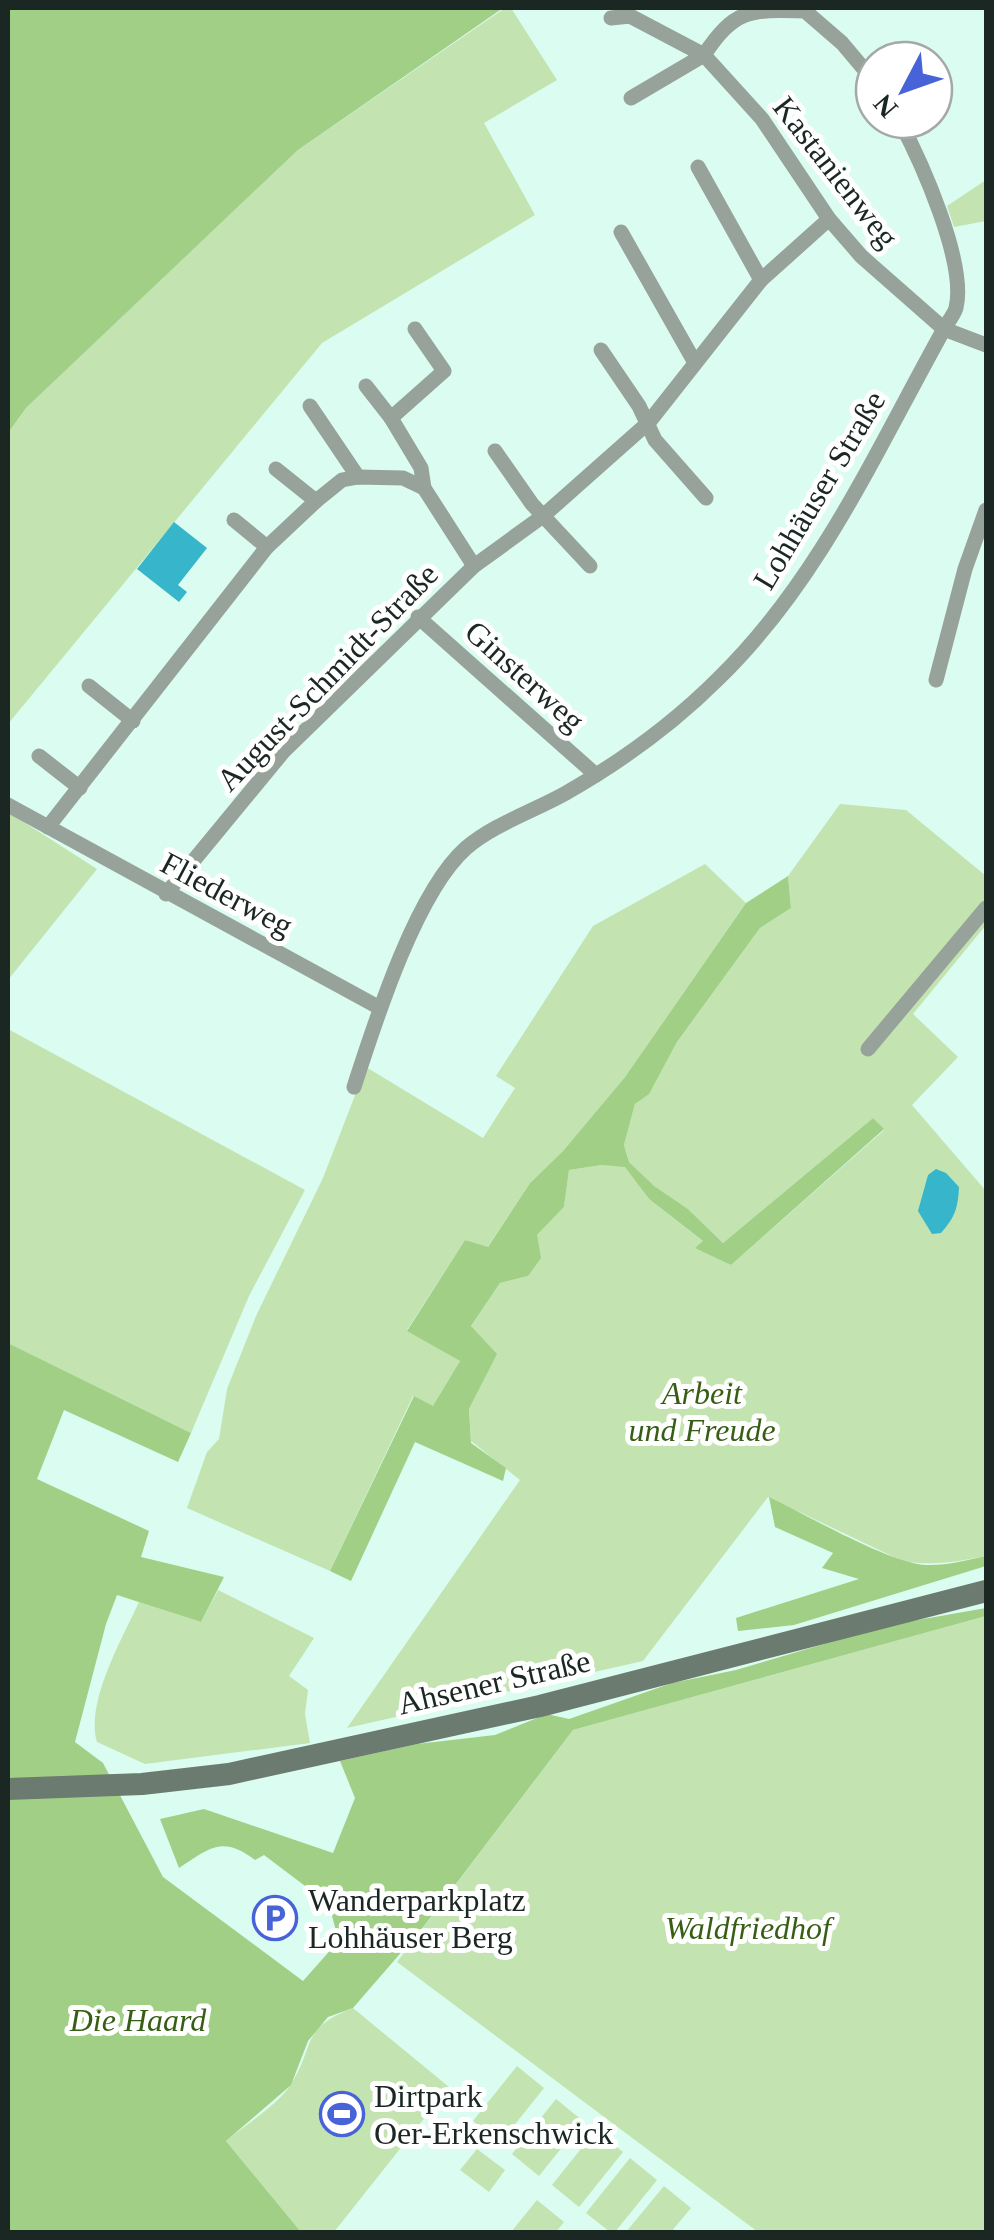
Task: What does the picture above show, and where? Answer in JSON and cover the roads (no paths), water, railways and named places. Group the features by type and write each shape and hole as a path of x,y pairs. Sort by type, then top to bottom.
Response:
{"main road":[{"name":"Ahsener Straße","path":"8,1789 142,1784 228,1774 540,1706 986,1591"}],"street":[{"path":"631,98 704,55 723,26 756,10 806,11 854,57"},
{"name":"Kastanienweg","path":"611,18 630,16 704,55 762,120 829,219 861,256 944,329 956,309 952,261 922,163 910,140"},
{"path":"698,166 761,280"},
{"name":"August-Schmidt-Straße","path":"166,894 283,752 474,566 543,516 648,422 761,280 829,219"},
{"path":"621,232 694,361"},
{"path":"944,329 986,345"},
{"name":"Lohhäuser Straße","path":"354,1087 380,1008 429,897 451,864 482,836 636,751 719,679 776,616 829,540 944,329"},
{"path":"391,418 444,371 415,330"},
{"path":"601,350 648,422 655,440 706,498"},
{"path":"366,386 391,418 421,468 424,488 474,566"},
{"path":"310,406 358,477"},
{"path":"494,451 543,516 590,566"},
{"path":"276,469 316,501"},
{"path":"48,828 267,547 316,501 342,480 358,477 403,478 424,488"},
{"path":"936,680 964,569 986,510"},
{"path":"234,520 267,547"},
{"name":"Ginsterweg","path":"418,617 596,776"},
{"path":"89,686 133,721"},
{"path":"39,756 80,788"},
{"name":"Fliederweg","path":"8,805 380,1008"},
{"path":"868,1049 986,908"}],"water":[{"path":"174,522 207,548 178,585 187,592 179,602 137,569"},
{"path":"936,1169 946,1173 959,1187 953,1217 941,1233 932,1234 918,1211 928,1175"}],"place":[{"name":"Wanderparkplatz Lohhäuser Berg","path":"275,1918"},
{"name":"Dirtpark Oer-Erkenschwick","path":"342,2114"}],"park label":[{"name":"Arbeit und Freude","path":"702,1412"},
{"name":"Waldfriedhof","path":"748,1928"},
{"name":"Die Haard","path":"138,2020"}]}
